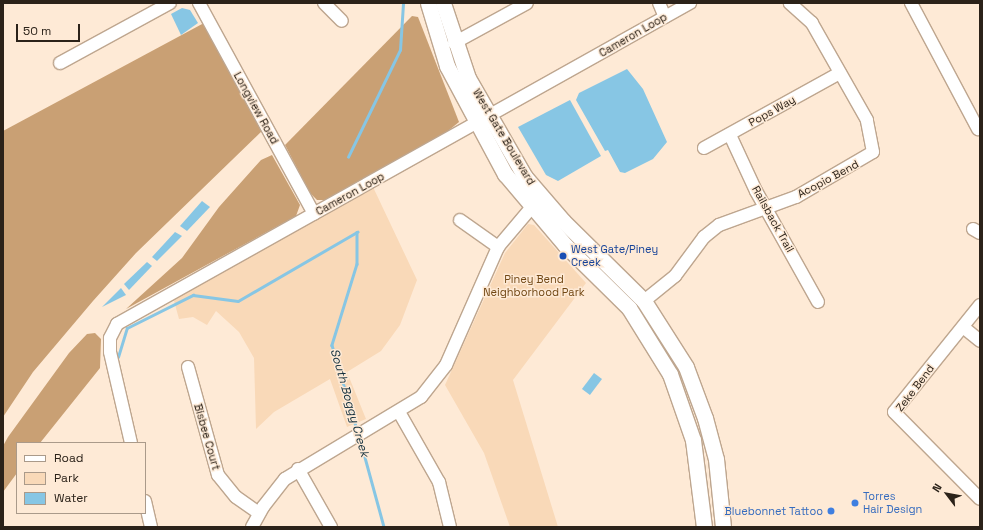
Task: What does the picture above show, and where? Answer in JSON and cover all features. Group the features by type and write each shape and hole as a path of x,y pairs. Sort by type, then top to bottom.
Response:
{"main road":[{"name":"West Gate Boulevard","path":"428,3 447,66 483,120 542,198 644,301 680,357 705,418 716,459 723,527"},
{"name":"West Gate Boulevard","path":"443,3 454,43 483,120 506,174 531,208 632,313 670,374 693,440 704,527"},
{"path":"583,262 599,269 635,302 644,301"},
{"path":"632,313 645,316 680,357"}],"street":[{"path":"60,63 170,3"},
{"name":"Longview Road","path":"199,3 314,214"},
{"path":"324,3 342,21"},
{"path":"454,43 527,3"},
{"path":"659,3 665,17"},
{"name":"Cameron Loop","path":"131,442 110,352 110,338 117,324 690,3"},
{"name":"Acopio Bend","path":"644,301 686,264 711,230 766,206 796,197 873,152 867,120 812,24 790,3"},
{"path":"911,3 978,129"},
{"name":"Pops Way","path":"704,148 840,73"},
{"name":"Railsback Trail","path":"730,135 766,206 818,302"},
{"path":"252,527 259,513 274,491 298,470 399,412 421,396 446,365 498,247 531,208"},
{"path":"460,220 498,247"},
{"name":"Zeke Bend","path":"980,305 894,412 980,499"},
{"path":"963,327 980,341"},
{"name":"Bisbee Court","path":"188,367 218,475 236,497 259,513"},
{"path":"399,412 439,482 450,527"},
{"path":"298,470 331,527"},
{"path":"146,505 151,527"}],"green space":[{"path":"373,187 417,280 400,325 381,351 347,372 366,419 347,427 330,379 274,412 256,429 254,358 239,332 216,311 207,325 193,317 179,319 173,297"},
{"name":"Piney Bend Neighborhood Park","path":"528,224 534,225 586,283 513,380 558,527 510,527 484,453 445,385 505,253"}],"shaded area":[{"path":"412,16 418,17 459,122 443,135 327,200 317,200 310,193 285,145"},
{"path":"204,23 264,129 136,253 33,372 3,417 3,131"},
{"path":"272,155 300,205 296,216 126,309 182,258 219,207 261,160"},
{"path":"95,333 101,339 100,368 41,442 16,442 16,474 3,492 3,446 69,353 87,334"}],"water":[{"path":"182,8 190,10 198,23 181,35 171,14"},
{"path":"627,69 643,89 667,142 653,159 625,173 620,172 608,150 605,151 576,100 579,93"},
{"path":"570,100 601,156 558,181 546,175 518,127"},
{"path":"202,201 210,207 187,231 180,226"},
{"path":"175,232 182,236 157,261 152,257"},
{"path":"147,262 152,266 129,290 124,284"},
{"path":"121,288 126,295 102,307"},
{"path":"594,373 602,379 590,395 582,389"}],"waterway":[{"name":"South Boggy Creek","path":"348,157 400,50 403,3"},
{"path":"118,357 127,328 193,295 238,301 357,232 357,264 332,345 357,430"},
{"name":"South Boggy Creek","path":"360,439 384,527"}],"place":[{"name":"West Gate/Piney Creek","path":"563,256"},
{"name":"Torres Hair Design","path":"855,503"},
{"name":"Bluebonnet Tattoo","path":"831,511"}]}
